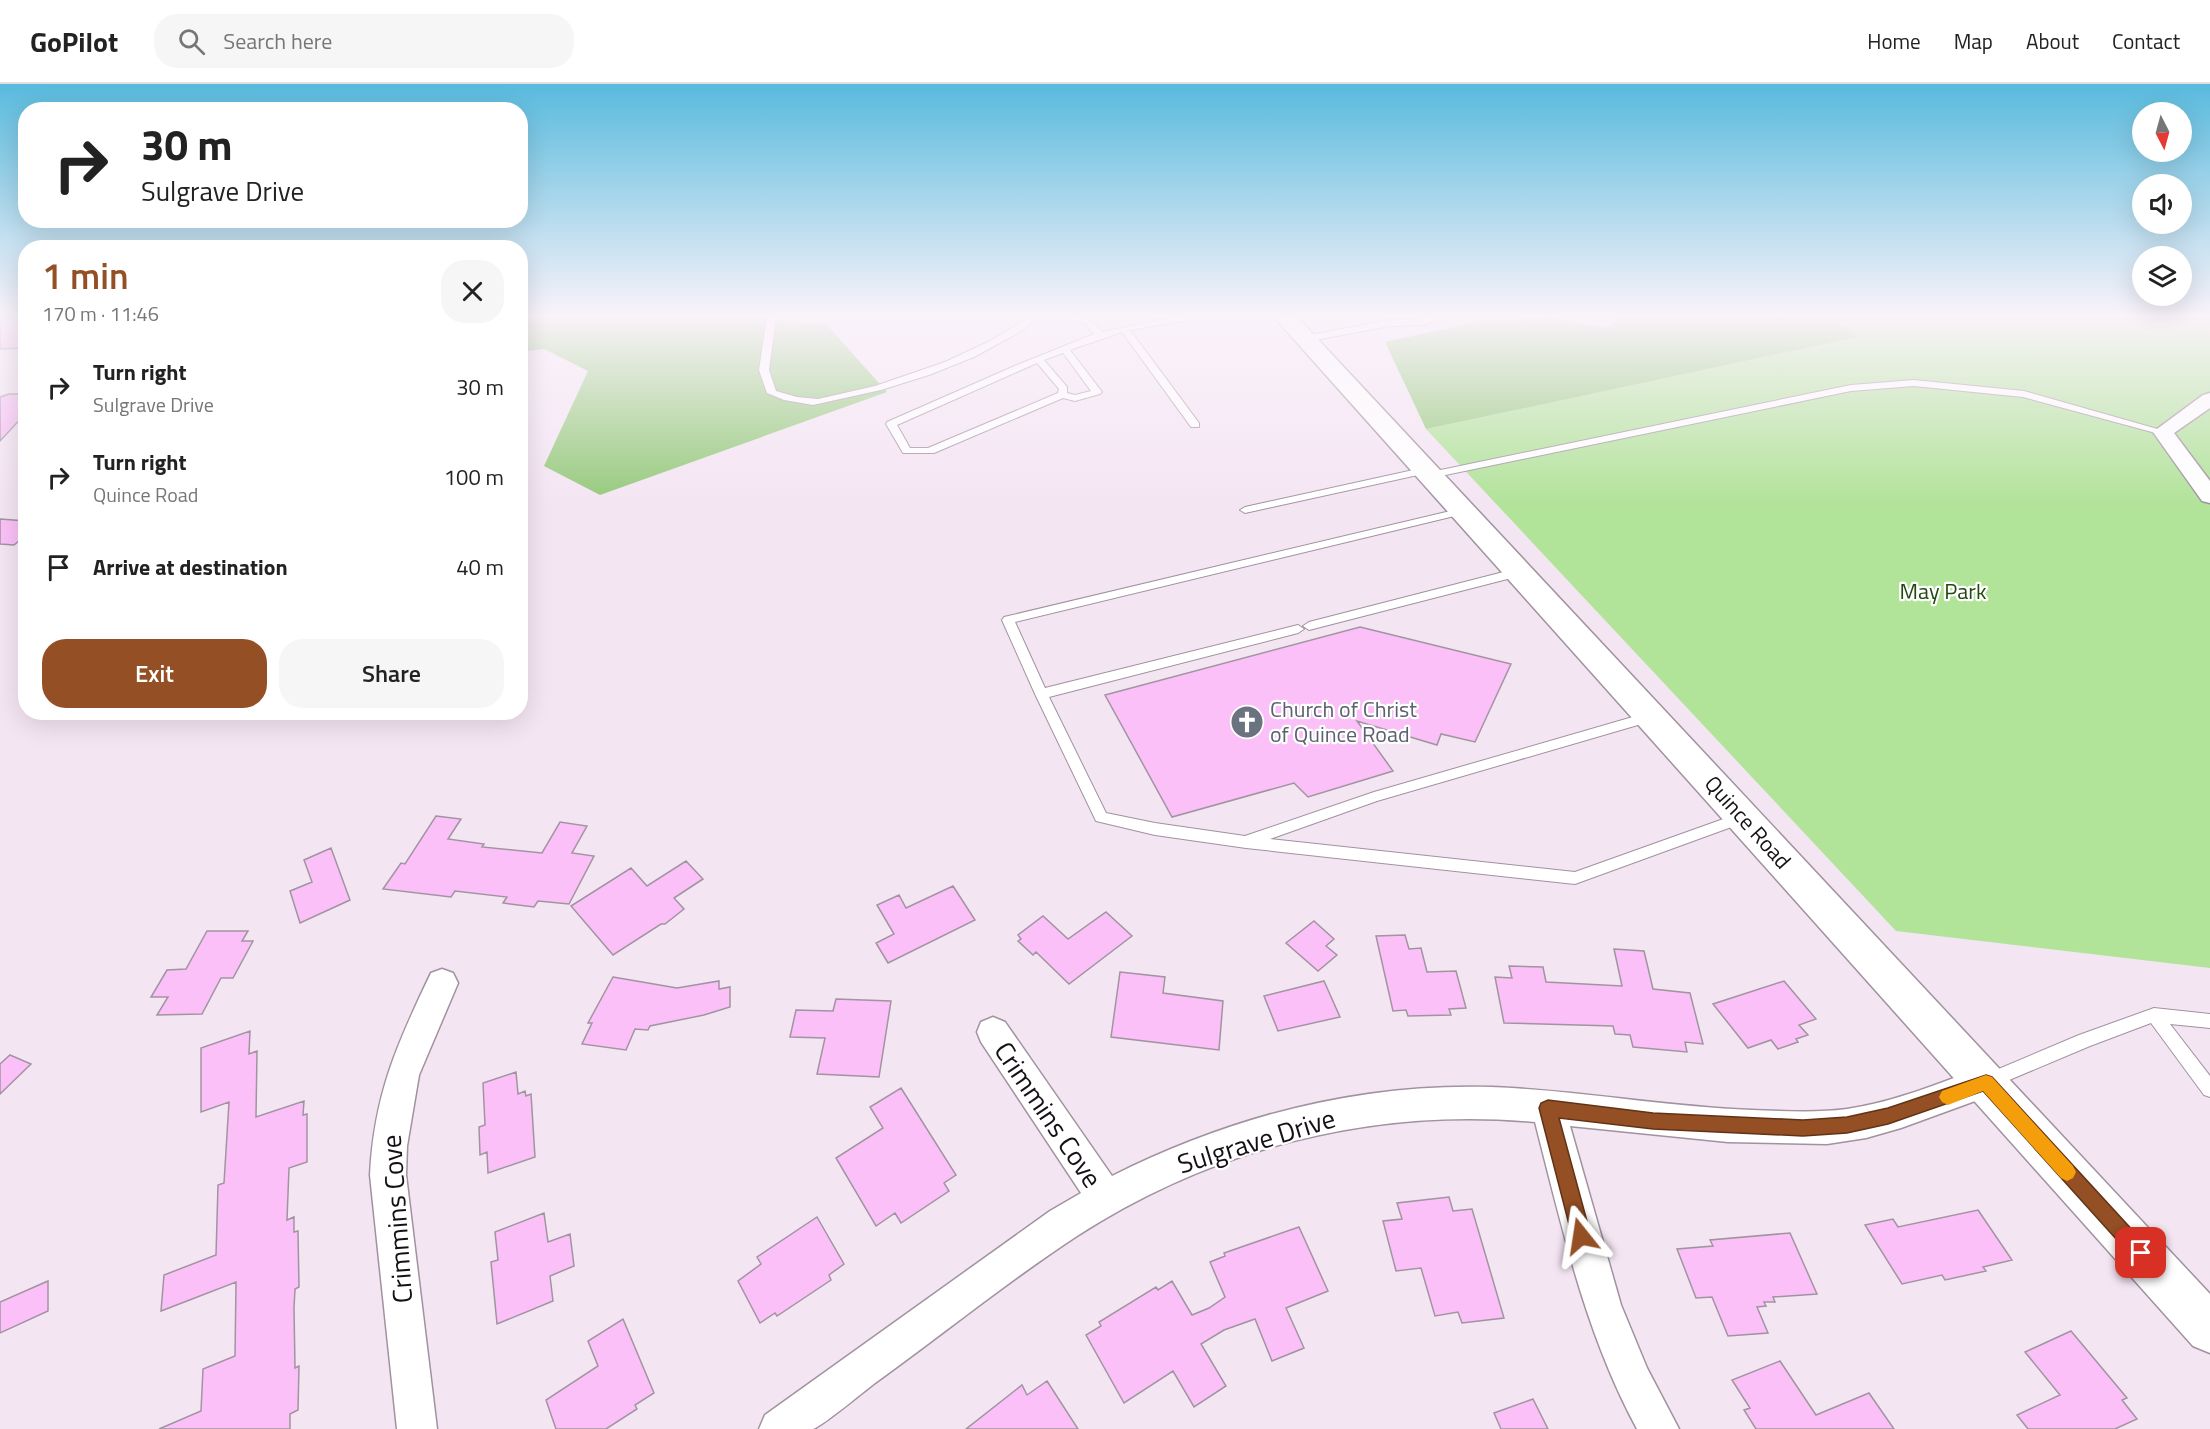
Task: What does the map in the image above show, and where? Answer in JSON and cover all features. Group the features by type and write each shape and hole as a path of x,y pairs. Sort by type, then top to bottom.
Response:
{"main road":[{"name":"Quince Road","path":"1343,380 2210,1329"}],"street":[{"path":"2210,399 2163,432 2210,496"},
{"name":"Crimmins Cove","path":"417,1429 389,1187 388,1139 400,1076 442,983"},
{"name":"Crimmins Cove","path":"993,1032 1105,1197"},
{"name":"Sulgrave Drive","path":"779,1429 1063,1224 1105,1197 1139,1179 1241,1139 1324,1116 1402,1106 1441,1104 1490,1103 1653,1121 1803,1128 1847,1125 1888,1116 1986,1082"},
{"path":"1548,1108 1605,1314 1633,1382 1659,1429"}],"lane":[{"path":"767,380 772,393 791,400 815,402 907,380"},
{"path":"994,380 891,424 907,451 930,451 1062,395 1075,398 1097,392 1088,380"},
{"path":"1056,380 1064,389 1062,395"},
{"path":"1161,380 1195,426"},
{"path":"1245,510 1851,387 1914,383 2024,394 2163,432"},
{"path":"1463,511 1008,620 1101,817 1155,829 1246,842 1575,878 1743,817"},
{"path":"1041,694 1519,572"},
{"path":"1246,842 1374,797 1651,717"},
{"path":"2154,1016 2210,1089"},
{"path":"1986,1082 2085,1040 2154,1016 2210,1021"}],"green space":[{"path":"584,380 876,380 887,392 600,495 544,466"},
{"path":"1403,380 1657,380 1426,429"},
{"name":"May Park","path":"1657,380 2210,380 2210,968 1896,931 1426,429"}],"building":[{"path":"18,394 18,422 0,441 0,397"},
{"path":"0,519 18,520 18,542 14,545 0,544"},
{"path":"1360,627 1511,664 1475,742 1441,734 1437,745 1357,721 1393,771 1308,797 1294,783 1172,817 1105,695"},
{"path":"436,816 461,819 448,839 484,844 482,847 542,853 560,822 587,826 572,853 594,856 569,904 538,901 534,907 503,903 507,897 455,891 451,897 383,889 401,863 405,864"},
{"path":"331,848 350,900 300,923 290,891 312,882 304,860"},
{"path":"686,861 703,879 674,898 684,909 665,924 661,924 613,955 571,906 631,868 647,886"},
{"path":"953,886 975,920 888,963 876,943 894,934 877,905 899,895 906,908"},
{"path":"1106,912 1132,936 1069,984 1036,952 1033,955 1018,941 1021,939 1018,935 1043,916 1068,939"},
{"path":"1314,921 1334,939 1326,946 1337,955 1318,971 1286,943"},
{"path":"207,931 248,931 242,941 253,941 233,978 221,978 202,1014 157,1015 168,997 151,997 167,970 186,969"},
{"path":"1405,935 1409,949 1421,948 1427,972 1456,971 1466,1008 1449,1009 1451,1015 1408,1016 1406,1010 1393,1011 1376,936"},
{"path":"1614,949 1644,951 1653,989 1690,993 1703,1044 1685,1042 1687,1052 1633,1047 1630,1035 1615,1034 1613,1026 1504,1023 1495,977 1512,978 1509,966 1543,967 1546,982 1622,986"},
{"path":"1120,972 1165,977 1163,993 1223,1001 1219,1050 1111,1037"},
{"path":"613,977 677,988 719,981 719,989 730,987 730,1007 650,1026 648,1030 635,1029 626,1050 582,1044 592,1023 588,1023"},
{"path":"1324,981 1340,1017 1278,1031 1264,996"},
{"path":"1784,981 1816,1019 1799,1025 1808,1035 1796,1039 1798,1042 1778,1049 1771,1040 1748,1048 1713,1004"},
{"path":"836,999 891,1001 879,1077 817,1074 825,1038 790,1037 796,1010 833,1011"},
{"path":"250,1031 249,1054 257,1051 256,1117 304,1101 303,1115 307,1114 307,1162 289,1168 287,1220 294,1217 294,1232 298,1231 299,1287 295,1289 294,1308 295,1368 299,1366 298,1410 290,1414 290,1429 159,1429 201,1411 203,1369 235,1356 236,1282 161,1311 164,1275 216,1255 218,1185 224,1183 229,1102 201,1112 201,1048"},
{"path":"10,1055 31,1064 0,1094 0,1064"},
{"path":"516,1072 518,1094 525,1091 526,1096 531,1094 535,1157 488,1173 487,1152 480,1155 479,1127 485,1125 483,1083"},
{"path":"901,1088 956,1175 944,1183 949,1191 901,1223 895,1213 876,1226 836,1158 883,1128 870,1107"},
{"path":"1449,1197 1453,1211 1472,1209 1504,1318 1462,1323 1458,1312 1435,1316 1421,1268 1396,1271 1383,1221 1402,1219 1397,1203"},
{"path":"1978,1210 2012,1260 1983,1267 1986,1271 1945,1280 1942,1275 1902,1284 1865,1225 1893,1219 1898,1227"},
{"path":"544,1213 548,1242 570,1234 574,1266 550,1276 553,1301 497,1324 491,1262 498,1260 495,1232"},
{"path":"817,1217 844,1264 829,1275 831,1280 777,1316 775,1313 760,1323 738,1281 761,1264 757,1257"},
{"path":"1299,1227 1328,1291 1286,1308 1304,1348 1272,1361 1255,1319 1224,1330 1201,1344 1226,1386 1194,1407 1173,1371 1124,1403 1086,1335 1101,1326 1099,1322 1156,1287 1158,1290 1172,1281 1192,1315 1209,1308 1225,1297 1210,1262 1225,1256 1224,1253"},
{"path":"1790,1233 1817,1294 1773,1297 1775,1302 1764,1302 1766,1306 1757,1307 1768,1333 1728,1336 1712,1297 1696,1298 1677,1249 1713,1246 1710,1240"},
{"path":"48,1281 48,1311 0,1333 0,1302"},
{"path":"623,1319 654,1393 635,1405 637,1409 606,1429 556,1429 546,1400 598,1366 588,1341"},
{"path":"2071,1331 2127,1398 2122,1400 2137,1419 2115,1429 2028,1429 2017,1415 2060,1395 2025,1352"},
{"path":"1780,1361 1816,1415 1869,1393 1894,1429 1756,1429 1744,1410 1750,1408 1732,1380"},
{"path":"1047,1381 1078,1429 966,1429 1022,1385 1027,1395"},
{"path":"1533,1399 1548,1429 1501,1429 1494,1413"}],"slow traffic":[{"path":"1948,1097 1986,1082 2067,1172"}],"place":[{"name":"Church of Christ of Quince Road","path":"1247,722"}],"route":[{"path":"1581,1236 1548,1108 1653,1121 1803,1128 1847,1125 1888,1116 1926,1105 1986,1082 2141,1253"}]}
